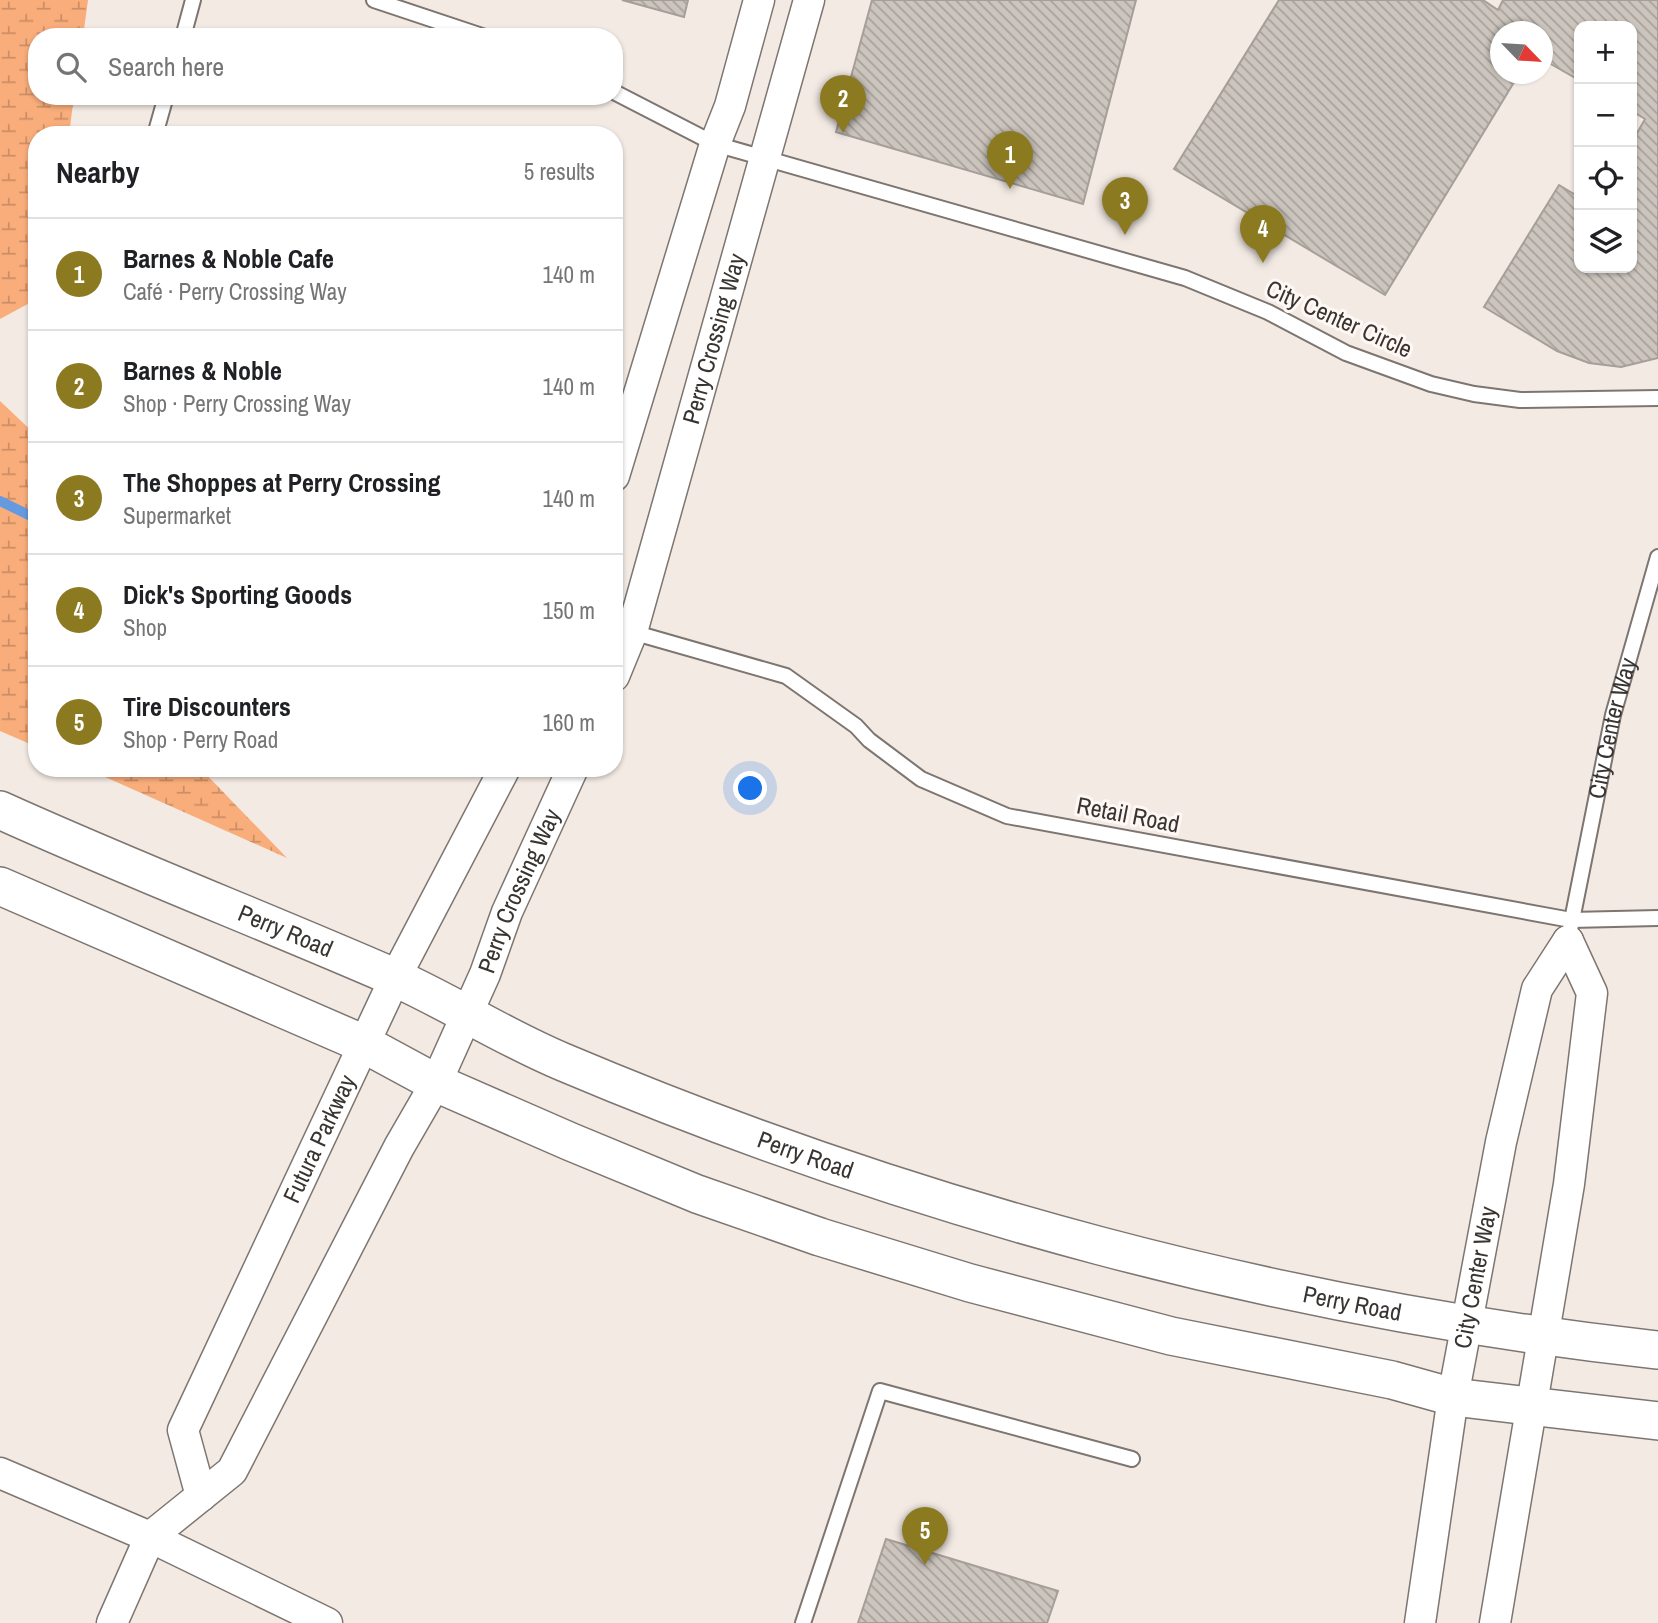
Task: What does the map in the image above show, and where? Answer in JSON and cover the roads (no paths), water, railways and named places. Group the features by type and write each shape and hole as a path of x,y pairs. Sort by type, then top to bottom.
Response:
{"street":[{"path":"623,446 715,144 730,106 759,0"},
{"name":"Perry Crossing Way","path":"623,654 632,632 767,159 809,0"},
{"name":"Perry Crossing Way","path":"466,1016 507,912 569,777"},
{"name":"Futura Parkway","path":"201,1496 183,1430 395,978 500,780"},
{"name":"Perry Road","path":"0,810 395,978 466,1016 559,1060 697,1115 818,1159 1049,1232 1325,1299 1466,1323 1658,1350"},
{"path":"0,886 364,1044 436,1083 696,1194 857,1248 970,1283 1171,1336 1392,1380 1453,1397 1658,1421"},
{"path":"1495,1623 1569,1184 1592,993 1569,931"},
{"name":"City Center Way","path":"1420,1623 1453,1397 1501,1142 1537,989 1569,931"},
{"path":"112,1623 150,1537 232,1471 399,1147 436,1083 466,1016"},
{"path":"0,1473 150,1537 327,1623"}],"lane":[{"path":"185,28 193,0"},
{"path":"374,0 458,28"},
{"name":"City Center Circle","path":"623,97 715,144 1185,278 1268,312 1356,357 1431,384 1474,394 1520,400 1658,398"},
{"path":"158,126 163,105"},
{"name":"City Center Way","path":"1569,931 1613,715 1658,556"},
{"name":"Retail Road","path":"632,632 786,676 856,726 869,740 922,779 1007,816 1569,931 1658,918"},
{"path":"803,1623 880,1391 1132,1459"}],"waterway":[{"path":"0,501 28,515"}],"place":[{"name":"Barnes & Noble","path":"843,133"},
{"name":"Barnes & Noble Cafe","path":"1010,189"},
{"name":"The Shoppes at Perry Crossing","path":"1125,235"},
{"name":"Dick's Sporting Goods","path":"1263,263"},
{"name":"Tire Discounters","path":"925,1565"}]}
